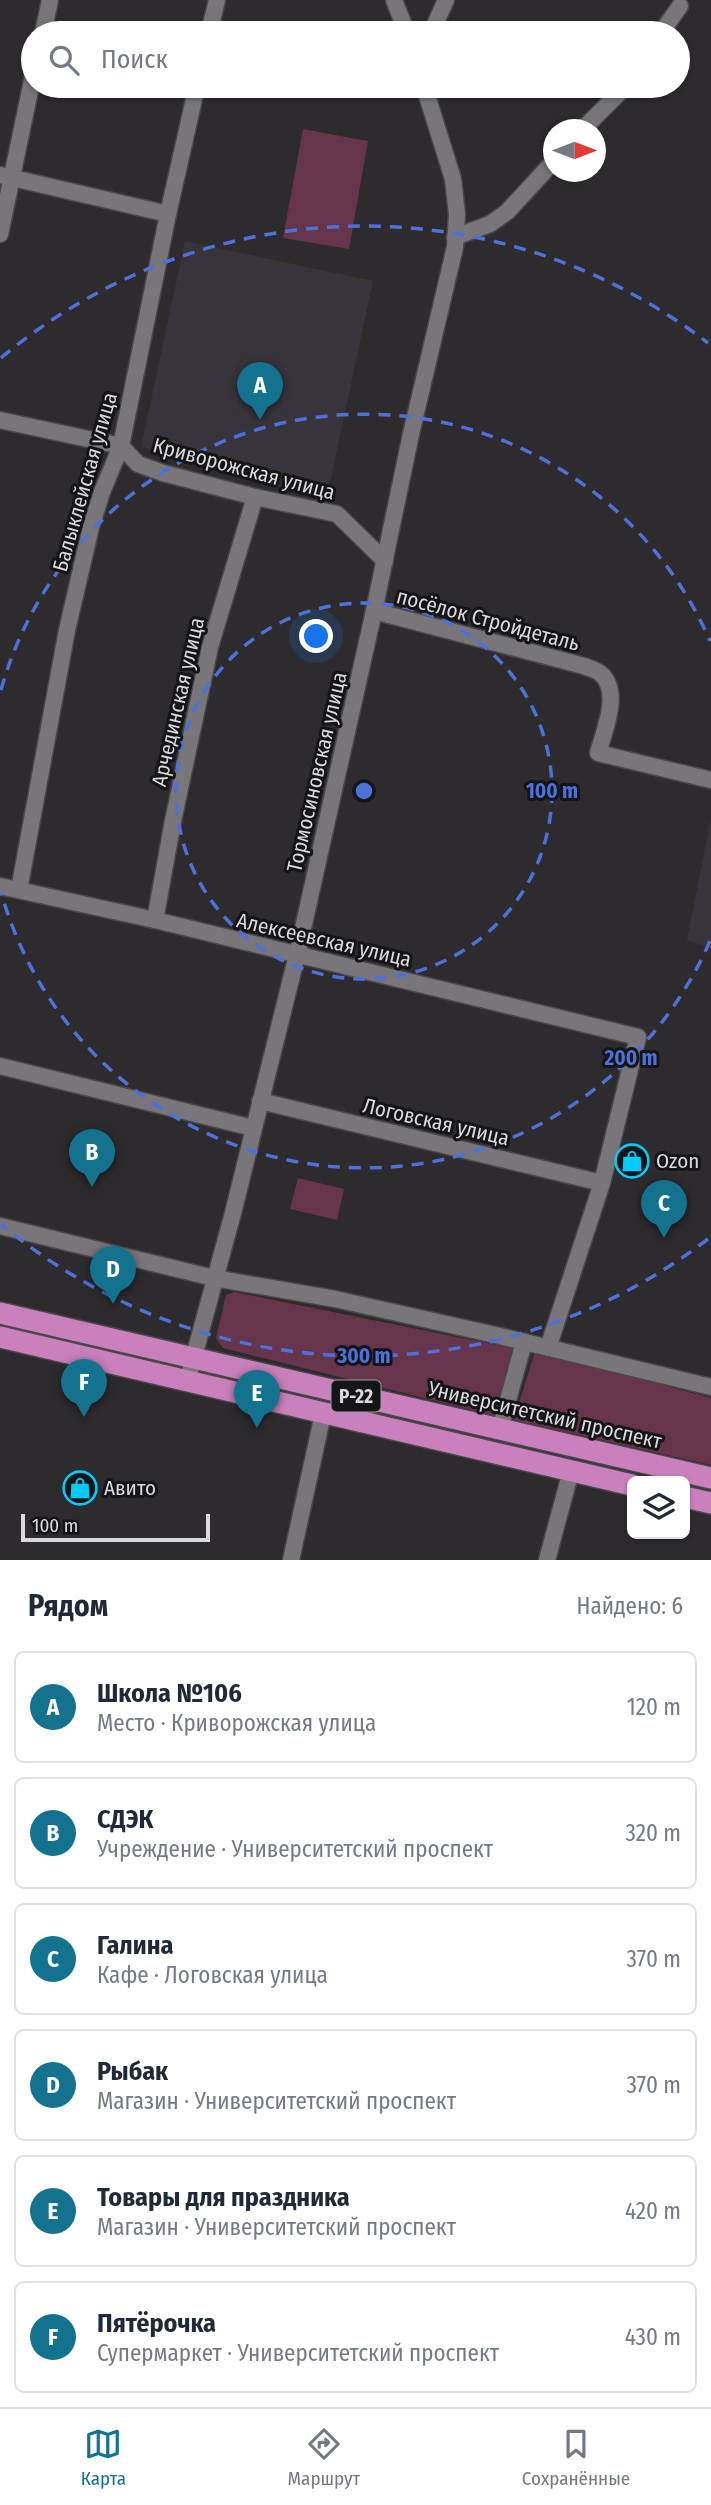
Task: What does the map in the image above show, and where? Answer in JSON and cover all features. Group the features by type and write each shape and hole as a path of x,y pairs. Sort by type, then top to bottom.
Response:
{"highway":[{"name":"Университетский проспект","path":"0,1313 711,1478"},
{"name":"Р-22","path":"0,1337 627,1484"},
{"path":"690,1498 711,1503"}],"street":[{"path":"46,21 50,0"},
{"path":"212,21 217,0"},
{"path":"394,0 402,21"},
{"path":"436,21 446,0"},
{"path":"670,21 680,6"},
{"path":"0,234 6,176 27,98"},
{"name":"Балыклейская улица","path":"19,890 67,629 91,527 121,446 194,98"},
{"name":"Тормосиновская улица","path":"187,1382 297,955 455,237 457,214 453,179 428,98"},
{"path":"593,119 614,98"},
{"path":"455,237 490,223 507,212 543,173"},
{"path":"6,176 168,214"},
{"name":"Криворожская улица","path":"0,420 121,446 138,464 163,473 337,514 384,561"},
{"name":"Арчединская улица","path":"155,920 210,647 256,496"},
{"name":"посёлок Стройдеталь","path":"374,611 584,666 600,673 607,683 611,701 598,753 711,780"},
{"name":"Алексеевская улица","path":"0,886 155,920 638,1037 602,1183"},
{"path":"0,1066 253,1128"},
{"name":"Логовская улица","path":"260,1101 602,1183"},
{"path":"548,1348 602,1183"},
{"path":"0,1226 214,1278 335,1299 711,1387"},
{"path":"500,1429 524,1342"},
{"path":"291,1560 323,1414"},
{"path":"547,1560 571,1471"}],"shaded area":[{"path":"303,129 368,141 349,249 283,238"},
{"path":"185,241 373,281 329,487 141,447"},
{"path":"711,818 711,948 687,940"},
{"path":"298,1178 344,1189 337,1220 290,1209"},
{"path":"234,1292 516,1349 497,1416 223,1348 216,1338 226,1295"},
{"path":"535,1351 711,1398 711,1465 514,1420"}],"place":[{"name":"Школа №106","path":"260,420"},
{"name":"Ozon","path":"632,1161"},
{"name":"СДЭК","path":"92,1187"},
{"name":"Галина","path":"664,1238"},
{"name":"Рыбак","path":"113,1304"},
{"name":"Пятёрочка","path":"84,1417"},
{"name":"Товары для праздника","path":"257,1428"},
{"name":"Авито","path":"80,1488"}]}
